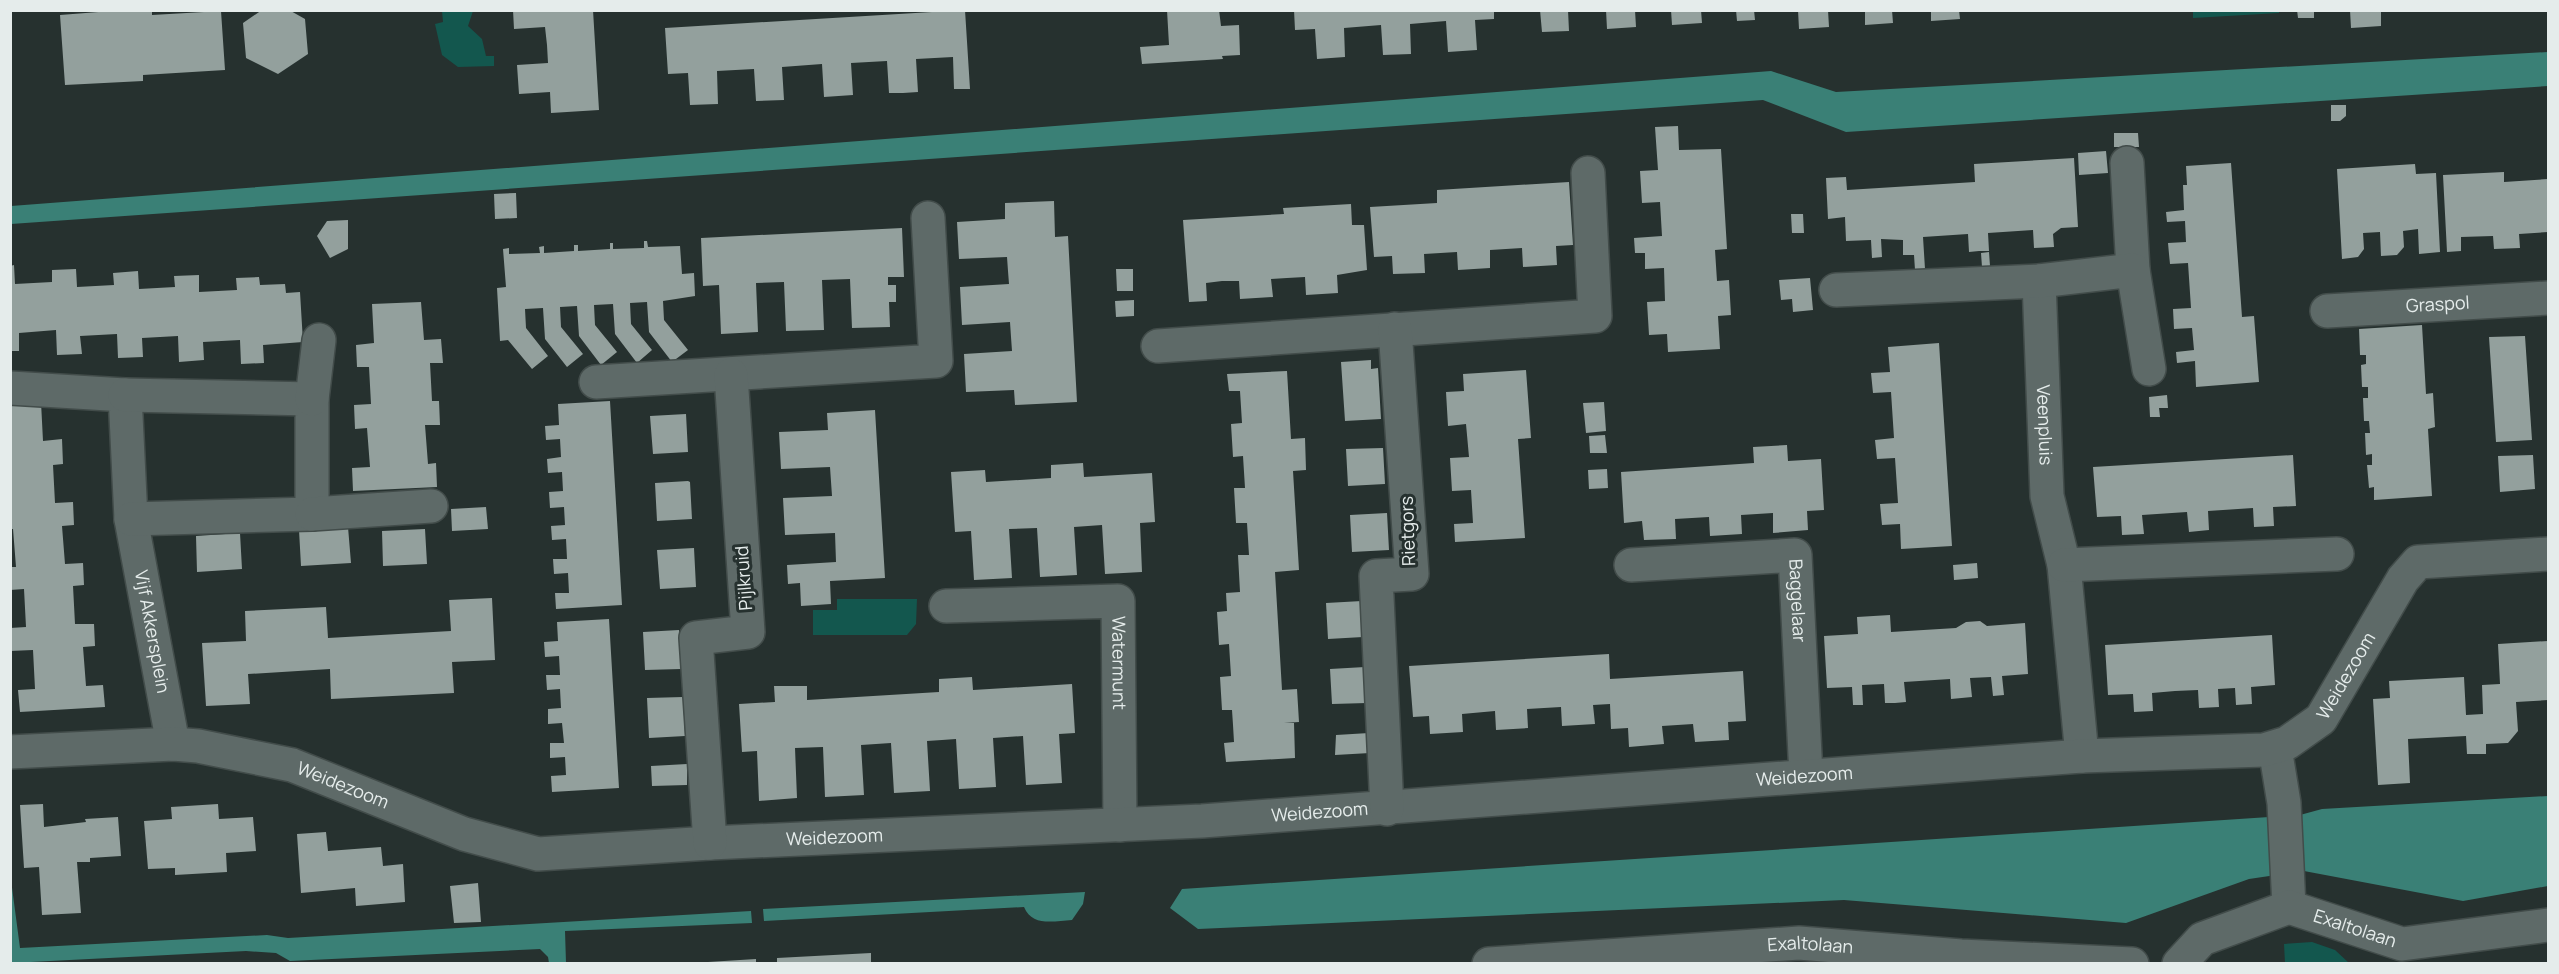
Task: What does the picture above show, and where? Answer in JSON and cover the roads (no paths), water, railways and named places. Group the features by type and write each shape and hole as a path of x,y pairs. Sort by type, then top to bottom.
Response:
{"street":[{"path":"2127,163 2133,270 2149,369"},
{"path":"1158,346 1594,316 1588,172"},
{"path":"596,382 936,361 928,218"},
{"path":"1836,290 2039,281 2133,270"},
{"name":"Veenpluis","path":"2039,281 2047,496 2064,566 2082,756"},
{"name":"Graspol","path":"2327,311 2548,298"},
{"name":"Rietgors","path":"1387,809 1376,576 1412,574 1395,329"},
{"path":"312,514 312,399 319,340"},
{"name":"Pijlkruid","path":"710,843 696,638 748,632 731,375"},
{"path":"10,388 125,395 312,399"},
{"name":"Vijf Akkersplein","path":"125,395 131,519 173,744"},
{"path":"131,519 312,514 431,506"},
{"path":"2064,566 2337,554"},
{"name":"Weidezoom","path":"10,753 173,744 292,765 464,834 538,854 710,843 1120,825 1387,809 1806,775 2082,756 2275,748 2304,733 2321,719 2403,579 2418,562 2548,554"},
{"name":"Baggelaar","path":"1631,565 1795,555 1806,775"},
{"name":"Watermunt","path":"946,606 1118,600 1120,825"},
{"path":"2275,748 2284,804 2289,895"},
{"name":"Exaltolaan","path":"2179,963 2202,939 2289,895 2403,954 2548,925"},
{"name":"Exaltolaan","path":"1489,963 1742,955 1799,943 1961,956 2132,963"}]}
